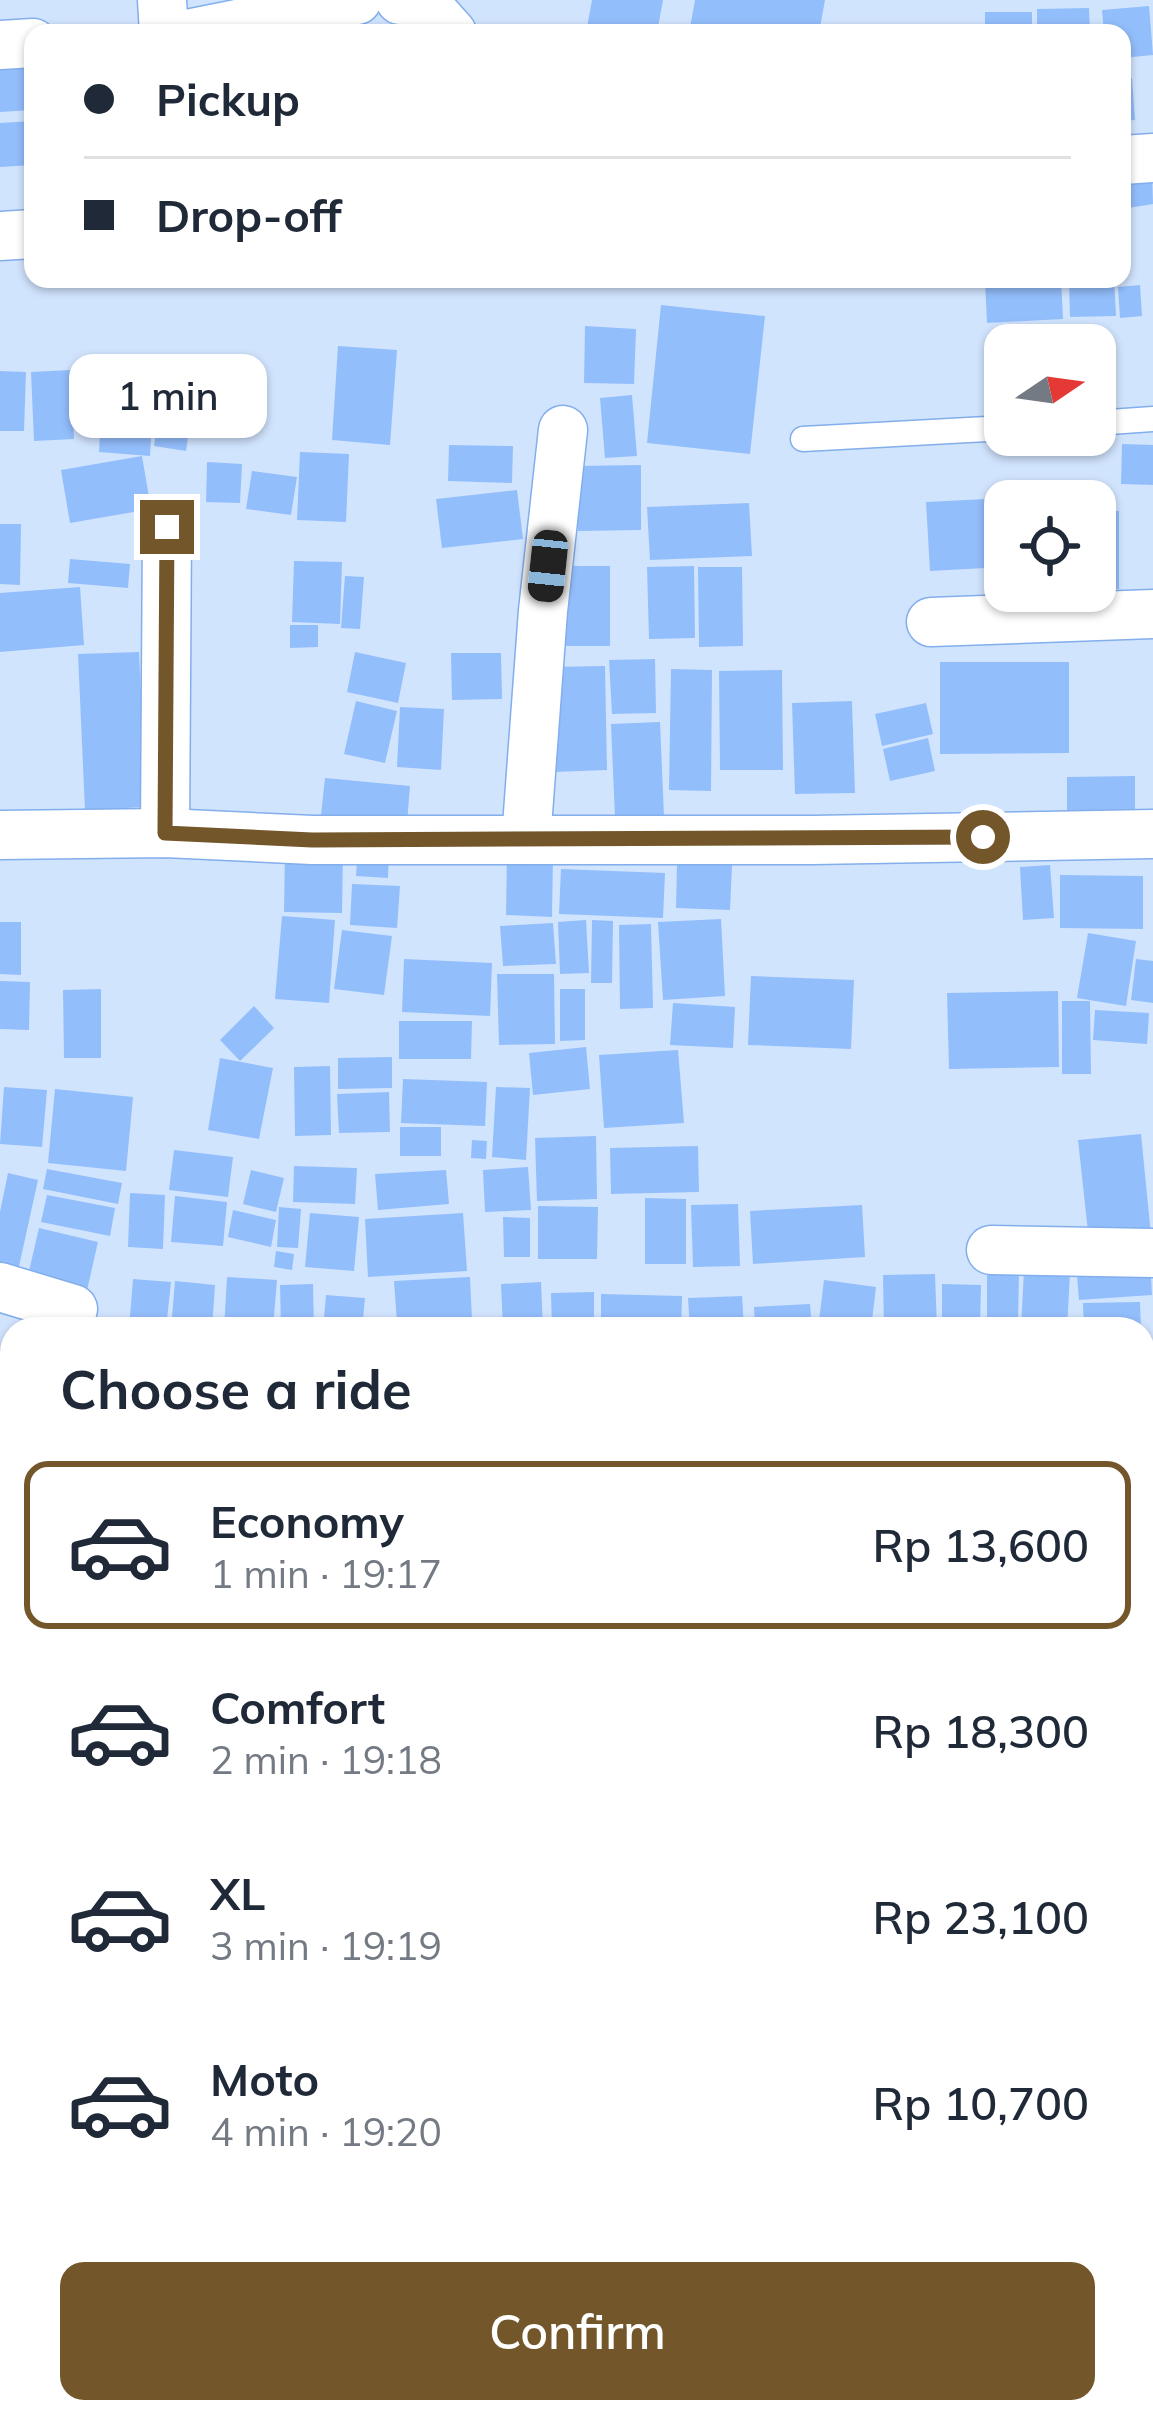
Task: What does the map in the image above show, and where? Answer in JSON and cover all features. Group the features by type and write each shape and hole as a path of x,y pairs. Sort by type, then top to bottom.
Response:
{"street":[{"path":"237,24 357,0"},
{"path":"400,0 425,3 444,24"},
{"path":"526,840 543,611 563,430"},
{"path":"165,833 167,527"},
{"path":"931,622 1153,614"},
{"path":"0,835 526,840 1153,834"},
{"path":"991,1250 1153,1253"},
{"path":"0,1287 73,1309"}],"lane":[{"path":"1116,421 1153,419"},
{"path":"802,439 984,429"}],"building":[{"path":"592,0 663,0 659,24 588,24"},
{"path":"695,0 825,0 821,24 691,24"},
{"path":"1149,6 1153,55 1131,57 1131,24 1103,24 1102,10"},
{"path":"1089,8 1090,24 1037,24 1037,9"},
{"path":"985,12 1032,12 1032,24 985,24"},
{"path":"24,64 24,111 0,112 0,65"},
{"path":"1131,78 1132,78 1135,120 1131,120"},
{"path":"24,122 24,166 0,167 0,123"},
{"path":"1152,171 1153,204 1131,208 1131,174"},
{"path":"1140,285 1142,316 1120,318 1118,288"},
{"path":"985,288 1061,288 1063,319 987,323"},
{"path":"1069,288 1114,288 1116,316 1070,317"},
{"path":"661,305 765,316 750,454 647,443"},
{"path":"585,326 636,329 634,384 584,383"},
{"path":"338,346 397,350 390,445 332,440"},
{"path":"166,355 200,360 196,389 162,384"},
{"path":"71,370 74,439 34,441 31,372"},
{"path":"0,371 26,372 24,431 0,431"},
{"path":"103,383 154,385 150,456 99,452"},
{"path":"161,395 193,400 186,451 154,446"},
{"path":"632,395 637,456 605,458 600,398"},
{"path":"1122,444 1153,445 1153,485 1121,484"},
{"path":"449,445 513,446 512,483 448,481"},
{"path":"300,452 349,454 346,522 297,520"},
{"path":"142,456 151,509 70,523 61,470"},
{"path":"207,462 242,464 240,503 206,502"},
{"path":"641,465 641,530 578,531 578,466"},
{"path":"252,471 297,477 291,515 246,509"},
{"path":"517,490 523,539 442,548 436,499"},
{"path":"984,499 984,568 930,571 926,502"},
{"path":"749,503 752,556 650,560 647,507"},
{"path":"1116,511 1119,511 1116,589"},
{"path":"0,524 21,524 20,585 0,584"},
{"path":"70,559 130,564 128,588 68,583"},
{"path":"294,561 342,562 340,624 292,622"},
{"path":"563,566 610,566 610,646 563,646"},
{"path":"694,566 695,638 649,639 647,567"},
{"path":"698,567 742,567 743,646 699,647"},
{"path":"345,576 364,577 360,629 341,628"},
{"path":"80,587 84,645 0,652 0,593"},
{"path":"290,625 318,625 318,647 290,648"},
{"path":"139,652 146,807 85,810 78,654"},
{"path":"355,652 406,663 398,703 347,692"},
{"path":"451,653 501,653 502,699 452,700"},
{"path":"655,659 656,713 612,714 609,660"},
{"path":"940,662 1069,662 1069,753 940,754"},
{"path":"605,666 607,770 553,772 550,667"},
{"path":"671,669 712,670 711,791 669,790"},
{"path":"782,670 783,770 720,770 719,671"},
{"path":"356,701 397,711 385,763 344,754"},
{"path":"852,701 855,793 795,794 792,703"},
{"path":"926,703 933,734 882,746 875,714"},
{"path":"400,707 444,709 441,770 397,767"},
{"path":"660,722 664,816 615,818 611,724"},
{"path":"928,738 935,771 890,781 883,749"},
{"path":"1135,776 1135,818 1067,819 1067,777"},
{"path":"325,778 410,786 407,823 321,815"},
{"path":"358,848 389,850 388,878 356,876"},
{"path":"285,851 343,852 342,913 284,912"},
{"path":"507,851 553,853 552,917 506,915"},
{"path":"677,862 732,865 730,910 676,908"},
{"path":"1050,865 1054,918 1023,920 1020,867"},
{"path":"561,869 665,873 663,918 559,914"},
{"path":"1060,875 1143,876 1143,929 1060,928"},
{"path":"352,884 400,886 397,928 350,925"},
{"path":"282,916 335,920 329,1003 275,999"},
{"path":"721,919 725,996 663,1000 658,922"},
{"path":"586,920 589,973 560,974 558,922"},
{"path":"592,920 613,921 612,983 591,983"},
{"path":"0,922 21,922 21,975 0,974"},
{"path":"553,923 556,964 503,966 500,926"},
{"path":"651,924 653,1008 620,1009 619,925"},
{"path":"342,930 392,936 384,995 334,989"},
{"path":"1088,933 1136,941 1126,1006 1077,998"},
{"path":"404,959 492,963 490,1016 402,1012"},
{"path":"1136,959 1153,961 1153,1003 1131,1000"},
{"path":"497,974 554,974 555,1044 499,1045"},
{"path":"751,976 854,980 851,1049 748,1045"},
{"path":"0,981 30,982 29,1030 0,1029"},
{"path":"101,989 101,1058 64,1058 63,990"},
{"path":"560,989 585,989 585,1040 560,1041"},
{"path":"1058,991 1059,1067 949,1069 947,993"},
{"path":"1062,1001 1090,1001 1091,1074 1062,1074"},
{"path":"673,1003 735,1007 733,1048 670,1045"},
{"path":"254,1006 274,1028 240,1061 220,1040"},
{"path":"1095,1010 1149,1013 1147,1044 1093,1040"},
{"path":"399,1021 472,1021 471,1059 399,1059"},
{"path":"586,1047 590,1089 533,1095 529,1053"},
{"path":"678,1050 684,1123 604,1128 599,1055"},
{"path":"392,1057 392,1088 338,1089 338,1058"},
{"path":"220,1058 273,1068 259,1139 208,1130"},
{"path":"330,1066 331,1135 295,1136 294,1067"},
{"path":"403,1079 487,1082 485,1126 401,1123"},
{"path":"4,1087 47,1090 42,1147 0,1144"},
{"path":"496,1087 530,1088 526,1160 492,1157"},
{"path":"55,1089 133,1097 126,1171 48,1163"},
{"path":"389,1092 390,1132 339,1133 337,1094"},
{"path":"400,1127 441,1127 441,1156 400,1156"},
{"path":"1141,1134 1151,1235 1089,1241 1078,1140"},
{"path":"596,1136 597,1199 537,1201 535,1138"},
{"path":"472,1140 487,1141 486,1159 471,1158"},
{"path":"698,1146 699,1192 611,1194 610,1148"},
{"path":"174,1150 233,1157 228,1197 169,1190"},
{"path":"294,1166 357,1168 355,1204 293,1202"},
{"path":"528,1167 531,1210 485,1212 483,1170"},
{"path":"47,1169 122,1183 118,1204 43,1189"},
{"path":"251,1170 284,1178 276,1212 243,1204"},
{"path":"446,1170 449,1204 378,1210 375,1174"},
{"path":"8,1173 38,1180 16,1280 0,1277 0,1212"},
{"path":"130,1193 165,1195 163,1249 128,1247"},
{"path":"47,1195 115,1208 110,1236 41,1222"},
{"path":"175,1196 227,1202 223,1246 171,1242"},
{"path":"645,1198 686,1199 686,1264 645,1264"},
{"path":"738,1204 740,1266 693,1267 691,1205"},
{"path":"862,1205 865,1257 753,1264 750,1211"},
{"path":"538,1206 598,1207 597,1259 538,1259"},
{"path":"279,1207 301,1209 298,1248 277,1247"},
{"path":"233,1210 276,1220 271,1247 228,1237"},
{"path":"310,1213 359,1217 354,1271 305,1267"},
{"path":"463,1213 467,1271 368,1277 365,1219"},
{"path":"503,1217 530,1218 530,1257 504,1257"},
{"path":"39,1228 98,1242 85,1299 26,1284"},
{"path":"276,1251 294,1254 292,1270 274,1267"},
{"path":"1150,1258 1152,1295 1079,1300 1076,1263"},
{"path":"1024,1270 1070,1273 1068,1317 1022,1317"},
{"path":"987,1271 1019,1271 1018,1317 987,1317"},
{"path":"935,1274 937,1317 884,1317 883,1275"},
{"path":"227,1277 277,1280 274,1317 225,1317"},
{"path":"470,1277 472,1317 397,1317 394,1281"},
{"path":"133,1279 171,1282 167,1317 130,1317"},
{"path":"824,1280 876,1287 872,1317 819,1317"},
{"path":"175,1281 215,1285 213,1317 172,1317"},
{"path":"541,1282 542,1317 502,1317 501,1284"},
{"path":"313,1284 314,1317 281,1317 280,1285"},
{"path":"942,1284 981,1285 980,1317 942,1317"},
{"path":"594,1292 594,1317 552,1317 551,1293"},
{"path":"601,1294 682,1296 681,1317 601,1317"},
{"path":"326,1295 365,1298 363,1317 324,1317"},
{"path":"742,1296 743,1317 689,1317 688,1298"},
{"path":"1140,1302 1141,1317 1084,1317 1083,1303"},
{"path":"810,1304 811,1317 754,1317 754,1307"}],"route":[{"path":"167,527 165,833 312,840 983,837"}]}
